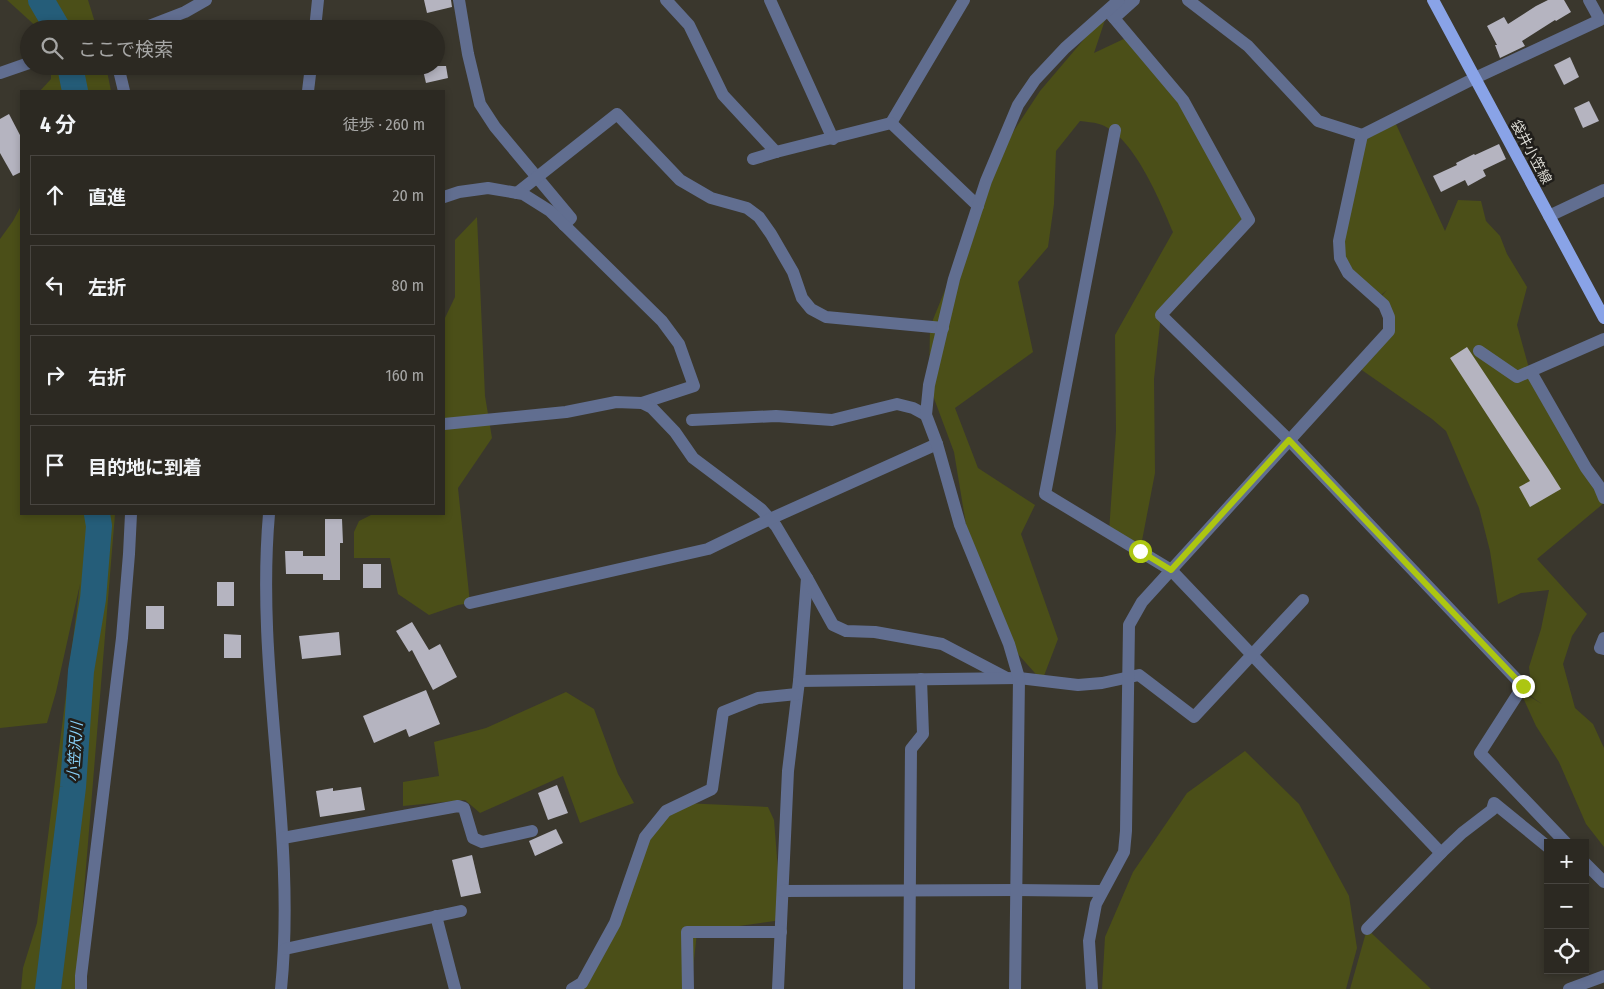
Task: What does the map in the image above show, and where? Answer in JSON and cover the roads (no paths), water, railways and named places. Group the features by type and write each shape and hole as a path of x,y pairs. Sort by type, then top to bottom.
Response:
{"main road":[{"name":"袋井小笠線","path":"1433,0 1604,318"}],"street":[{"path":"165,20 206,0"},
{"path":"316,20 318,0"},
{"path":"459,0 468,54 480,104 495,127 571,218 564,225"},
{"path":"666,0 689,25 723,95 776,152"},
{"path":"770,0 833,138"},
{"path":"753,159 891,123 964,0"},
{"path":"1111,14 1119,0"},
{"path":"1015,989 1016,890 1013,678 1009,644 960,525 937,444 926,415 929,385 954,279 986,182 1018,105 1035,80 1065,48 1111,14 1134,0"},
{"path":"1188,0 1248,46 1318,121 1362,135 1475,78 1600,20 1589,0"},
{"path":"1111,14 1183,100 1249,220 1161,315 1289,440 1523,686 1480,753 1562,839"},
{"path":"0,73 20,66"},
{"path":"120,75 124,90"},
{"path":"308,90 310,75"},
{"path":"517,193 618,114 680,180 711,198 747,208 759,217 772,234 793,272 802,298 811,309 826,317 943,328"},
{"path":"891,123 978,206"},
{"path":"1115,130 1046,494 1171,570 1440,854"},
{"path":"1092,989 1089,941 1096,904 1124,852 1130,677 1129,625 1142,602 1389,331 1388,317 1384,305 1348,273 1340,258 1339,241 1362,135"},
{"path":"445,197 459,192 488,188 523,194 550,211 662,321 679,344 694,386 642,403 616,402 566,412 445,424"},
{"path":"1549,216 1604,190"},
{"path":"1479,351 1517,377 1604,339"},
{"path":"1531,372 1586,468 1600,486 1604,498"},
{"path":"642,403 652,408 675,432 693,458 761,509 770,519 807,578 833,625 846,631 875,632 942,644 1013,678"},
{"path":"692,420 776,416 832,420 897,404 914,408 926,415"},
{"path":"470,603 708,548 937,444"},
{"path":"81,989 81,976 122,638 130,554 131,515"},
{"path":"269,515 266,570 267,634 283,838 285,949 281,989"},
{"path":"778,989 788,771 799,681 807,578"},
{"path":"799,681 1013,678 1078,685 1102,683 1139,675 1194,717 1303,600"},
{"path":"1604,638 1600,648 1604,649"},
{"path":"909,989 911,749 922,734 921,679"},
{"path":"572,989 582,982 615,923 645,837 666,811 712,789 724,712 758,698 797,694"},
{"path":"1368,929 1440,854 1462,833 1492,810 1494,803 1544,844"},
{"path":"283,838 458,806 464,808 468,827 473,838 482,842 532,831"},
{"path":"1589,867 1604,882"},
{"path":"783,891 1102,891"},
{"path":"285,949 461,910"},
{"path":"436,916 455,989"},
{"path":"688,989 687,932 781,932"},
{"path":"1569,989 1604,976"}],"waterway":[{"name":"小笠沢川","path":"41,0 53,20"},
{"name":"小笠沢川","path":"72,75 75,90"},
{"name":"小笠沢川","path":"48,989 73,787 81,671 93,599 99,526 97,515"}]}
